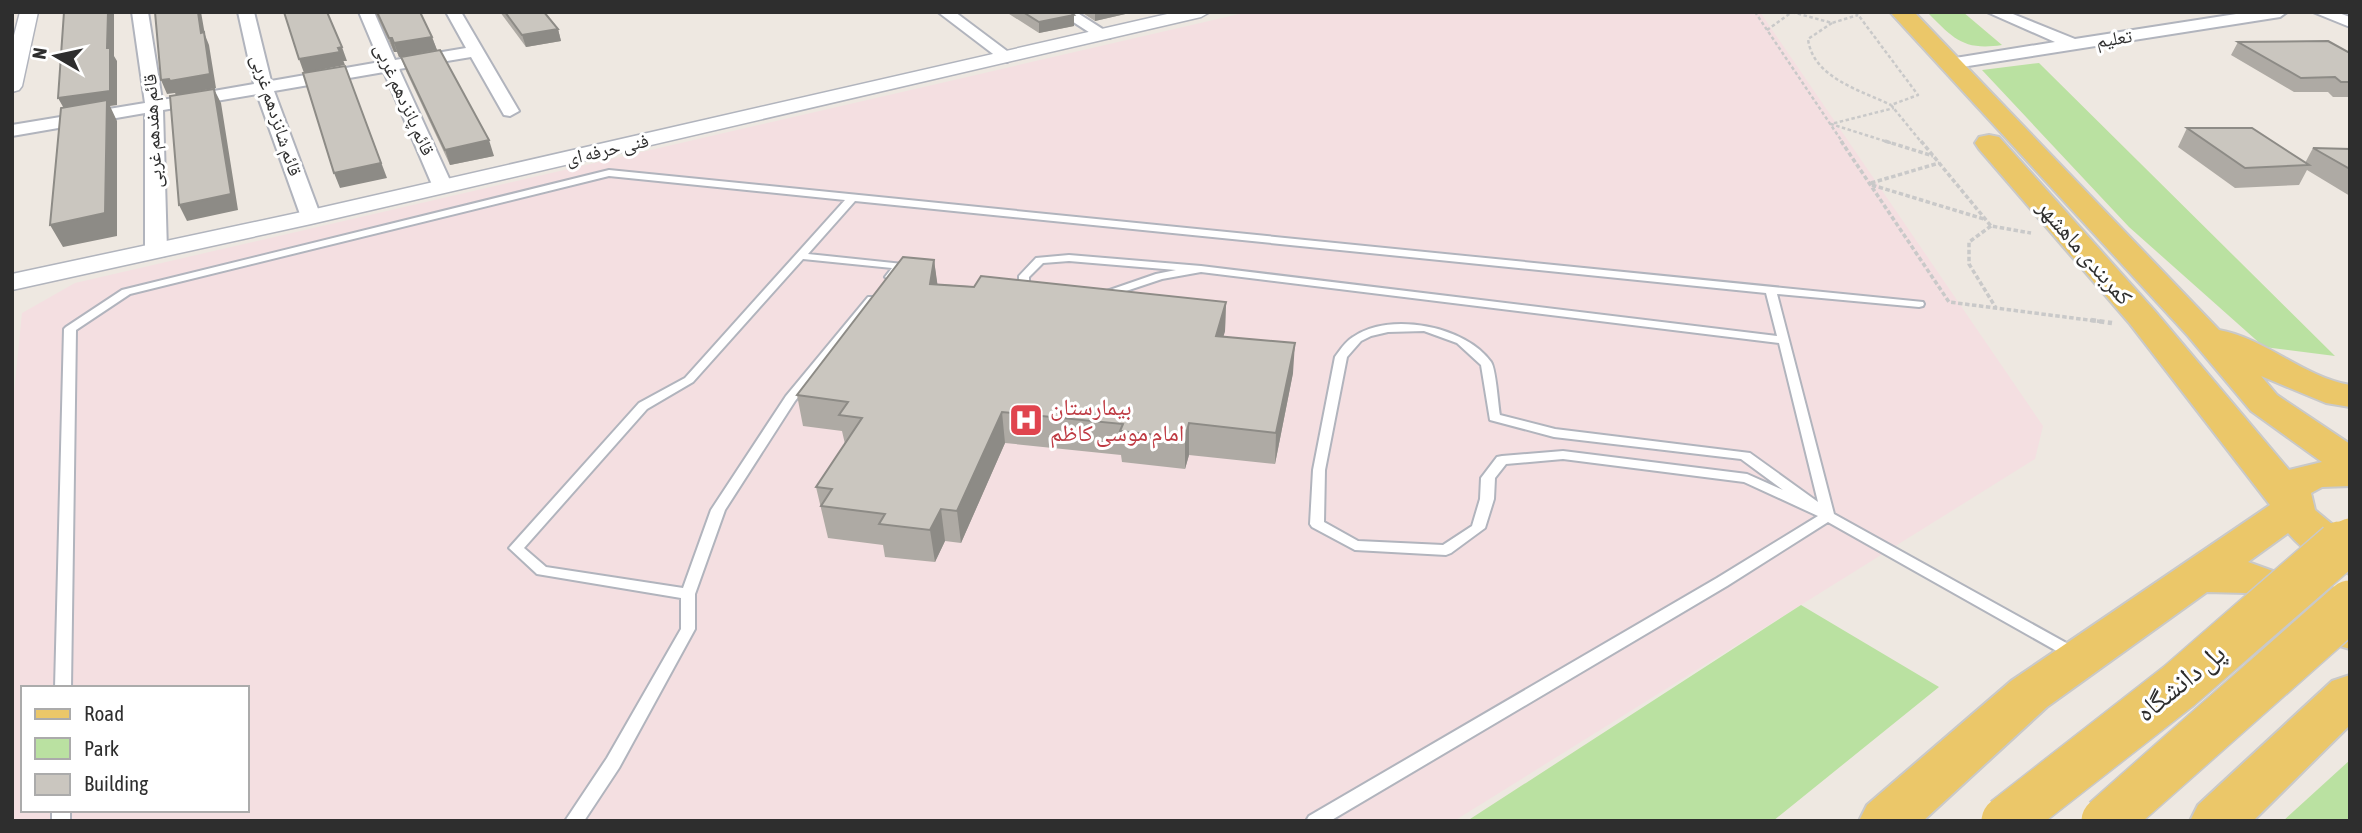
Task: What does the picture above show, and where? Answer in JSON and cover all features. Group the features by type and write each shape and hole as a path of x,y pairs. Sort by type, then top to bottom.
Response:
{"main road":[{"name":"کمربندی ماهشهر","path":"1901,12 2200,329 2264,403 2350,463"},
{"name":"کمربندی ماهشهر","path":"1863,13 2142,317 2228,421 2290,503 2303,526 2322,542 2350,559"},
{"path":"2200,329 2275,369 2350,397"},
{"path":"2228,421 2253,426 2279,426 2293,421"},
{"path":"1886,821 2029,694 2197,576 2290,503 2293,484 2306,476 2326,472 2350,473"},
{"name":"پل دانشگاه","path":"2006,821 2179,685 2350,538"},
{"path":"2197,576 2251,578 2315,603 2350,632"},
{"path":"2106,821 2350,605"},
{"path":"2217,821 2350,694"}],"street":[{"path":"12,86 29,12"},
{"name":"قائم هفدهم غربی","path":"140,12 154,107 156,251"},
{"name":"قائم شانزدهم غربی","path":"246,12 264,88 311,217"},
{"name":"قائم پانزدهم غربی","path":"366,12 443,187"},
{"path":"453,12 510,111"},
{"path":"945,12 1007,57"},
{"path":"1065,12 1104,35"},
{"path":"1994,12 2075,44"},
{"name":"تعلیم","path":"1949,64 2280,12"},
{"path":"2320,12 2350,22"},
{"name":"فنی حرفه ای","path":"12,282 443,187 1185,14"},
{"path":"2162,17 2189,26"},
{"path":"12,131 475,51"}],"lane":[{"path":"63,686 70,329 125,292 610,173 1919,303"},
{"path":"688,594 542,571 516,548 643,406 689,380 853,197"},
{"path":"574,821 613,763 688,629 688,594 718,510 790,399 899,266 800,256"},
{"path":"1041,291 1028,290 1024,285 1024,275 1040,260 1069,257 1200,269 1784,341"},
{"path":"1091,295 1104,296 1160,276 1200,269"},
{"path":"1771,290 1828,516"},
{"path":"1828,516 1745,456 1554,433 1494,417 1487,364 1461,341 1425,328 1370,330 1346,348 1341,357 1319,470 1317,524 1355,545 1446,550 1478,528 1487,499 1488,478 1502,460 1563,455 1747,478 1828,516 2080,658"},
{"path":"1315,821 1722,582 1828,516"}],"path":[{"path":"1755,12 1949,302 2115,323 2107,314"},
{"path":"1767,30 1792,12 1832,23"},
{"path":"1831,124 1892,106 1918,95 1863,13 1832,23 1808,39 1816,62 1835,76 1892,106 1991,226 2024,229 2033,234"},
{"path":"1831,124 1933,156"},
{"path":"1871,184 1939,163"},
{"path":"1871,184 1984,219"},
{"path":"1991,226 1969,242 1969,264 1996,308"}],"shaded area":[{"name":"بیمارستان امام موسی کاظم","path":"1248,12 1760,12 2043,426 2035,459 1454,821 12,821 12,413 22,313 75,283"}],"green space":[{"path":"1927,12 1963,12 2002,45 1968,44 1944,29"},
{"path":"2039,63 2335,356 2264,347 2129,227 1982,70"},
{"path":"1801,605 1939,687 1773,821 1467,821"},
{"path":"2350,760 2350,821 2283,821"}],"building":[{"path":"64,12 108,12 110,91 58,98"},
{"path":"155,12 198,12 210,74 161,80"},
{"path":"284,12 327,12 342,47 338,48 340,52 299,59"},
{"path":"377,12 420,12 432,37 394,43"},
{"path":"505,12 544,12 558,29 522,35"},
{"path":"1023,12 1070,12 1074,15 1039,22"},
{"path":"2328,41 2350,53 2350,82 2341,82 2335,77 2301,78 2238,42"},
{"path":"440,50 489,140 445,150 401,57"},
{"path":"345,66 381,163 334,173 303,73"},
{"path":"214,89 231,194 179,205 170,96"},
{"path":"107,100 105,213 50,225 61,108"},
{"path":"2187,128 2252,128 2309,165 2245,168"},
{"path":"2313,148 2350,149 2350,169"},
{"path":"903,257 934,260 930,284 974,287 981,276 1226,302 1216,336 1295,343 1276,433 1189,423 1185,438 1120,431 1123,424 1002,412 957,511 941,509 930,530 879,524 885,514 821,506 832,489 816,487 862,418 839,415 848,402 797,395"}],"place":[{"name":"بیمارستان امام موسی کاظم","path":"1026,420"}]}
